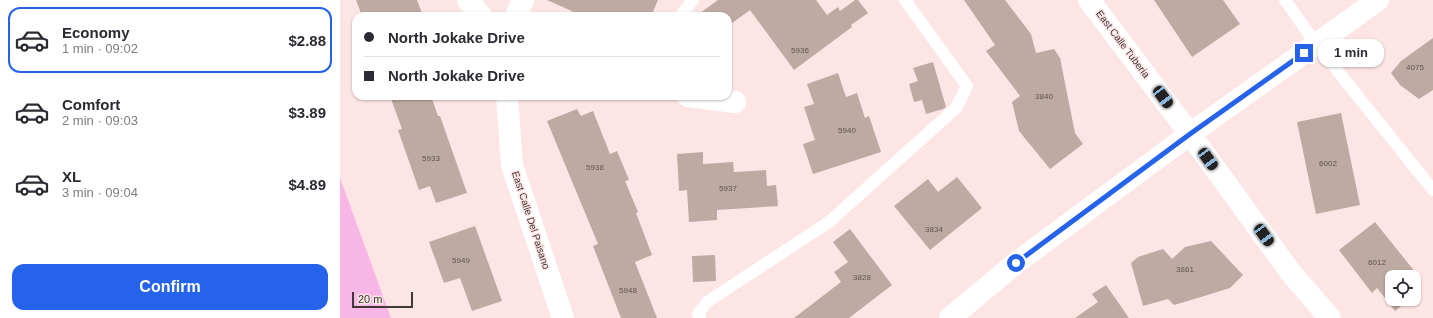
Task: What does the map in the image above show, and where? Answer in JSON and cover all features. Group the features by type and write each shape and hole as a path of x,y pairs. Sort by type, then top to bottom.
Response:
{"street":[{"path":"468,0 478,12"},
{"path":"518,12 523,0"},
{"name":"East Calle Tuberia","path":"1089,0 1190,134 1291,273 1330,318"},
{"path":"950,318 1016,263 1190,134 1378,0"},
{"name":"East Calle Del Paisano","path":"508,100 512,165 563,318"},
{"path":"719,100 735,102"}],"lane":[{"path":"683,12 693,0"},
{"path":"700,318 698,314 707,302 829,222 956,108 967,86 905,0"},
{"path":"1284,0 1316,44 1433,190"}],"shaded area":[{"path":"340,178 391,318 340,318"}],"building":[{"path":"356,0 417,0 422,12 360,12"},
{"path":"547,0 658,0 653,12 574,12"},
{"path":"718,0 816,0 827,15 838,7 840,11 855,0 858,0 868,13 851,25 852,27 794,70 750,10 732,23 732,12 702,12"},
{"path":"964,0 1005,0 1031,34 1036,53 1054,49 1060,58 1075,133 1083,144 1050,169 1019,131 1012,102 1020,96 986,51 995,45"},
{"path":"1154,0 1223,0 1240,24 1192,57"},
{"path":"1433,38 1433,90 1419,99 1400,85 1391,73 1401,61"},
{"path":"933,62 946,107 926,114 922,100 914,102 909,84 918,81 913,68"},
{"path":"838,73 846,97 857,93 865,118 869,116 881,152 813,174 803,144 815,140 804,107 814,104 807,84"},
{"path":"391,100 432,100 438,116 440,116 467,193 436,203 430,186 419,190 398,130 402,129"},
{"path":"577,109 581,116 593,111 610,154 617,151 629,180 625,181 638,212 636,213 652,255 635,262 657,318 621,318 593,246 598,244 547,121"},
{"path":"1341,113 1360,205 1316,214 1297,122"},
{"path":"703,152 703,164 733,162 734,172 766,170 767,186 776,185 778,206 717,210 717,220 689,222 687,190 679,191 677,154"},
{"path":"957,177 982,208 930,250 894,206 928,179 938,192"},
{"path":"1375,222 1414,270 1385,270 1385,298 1377,288 1372,293 1339,250"},
{"path":"475,226 502,301 472,311 460,278 444,283 429,242"},
{"path":"850,229 892,285 849,318 794,318 841,282 834,272 848,262 833,242"},
{"path":"1211,241 1243,275 1230,288 1174,305 1168,299 1143,306 1131,263 1138,257 1163,249 1172,259 1185,247"},
{"path":"715,255 716,281 693,282 692,256"},
{"path":"1106,285 1129,318 1075,318 1098,302 1092,294"},
{"path":"1391,306 1401,306 1395,311"}],"route":[{"path":"1016,263 1190,134 1304,53"}]}
